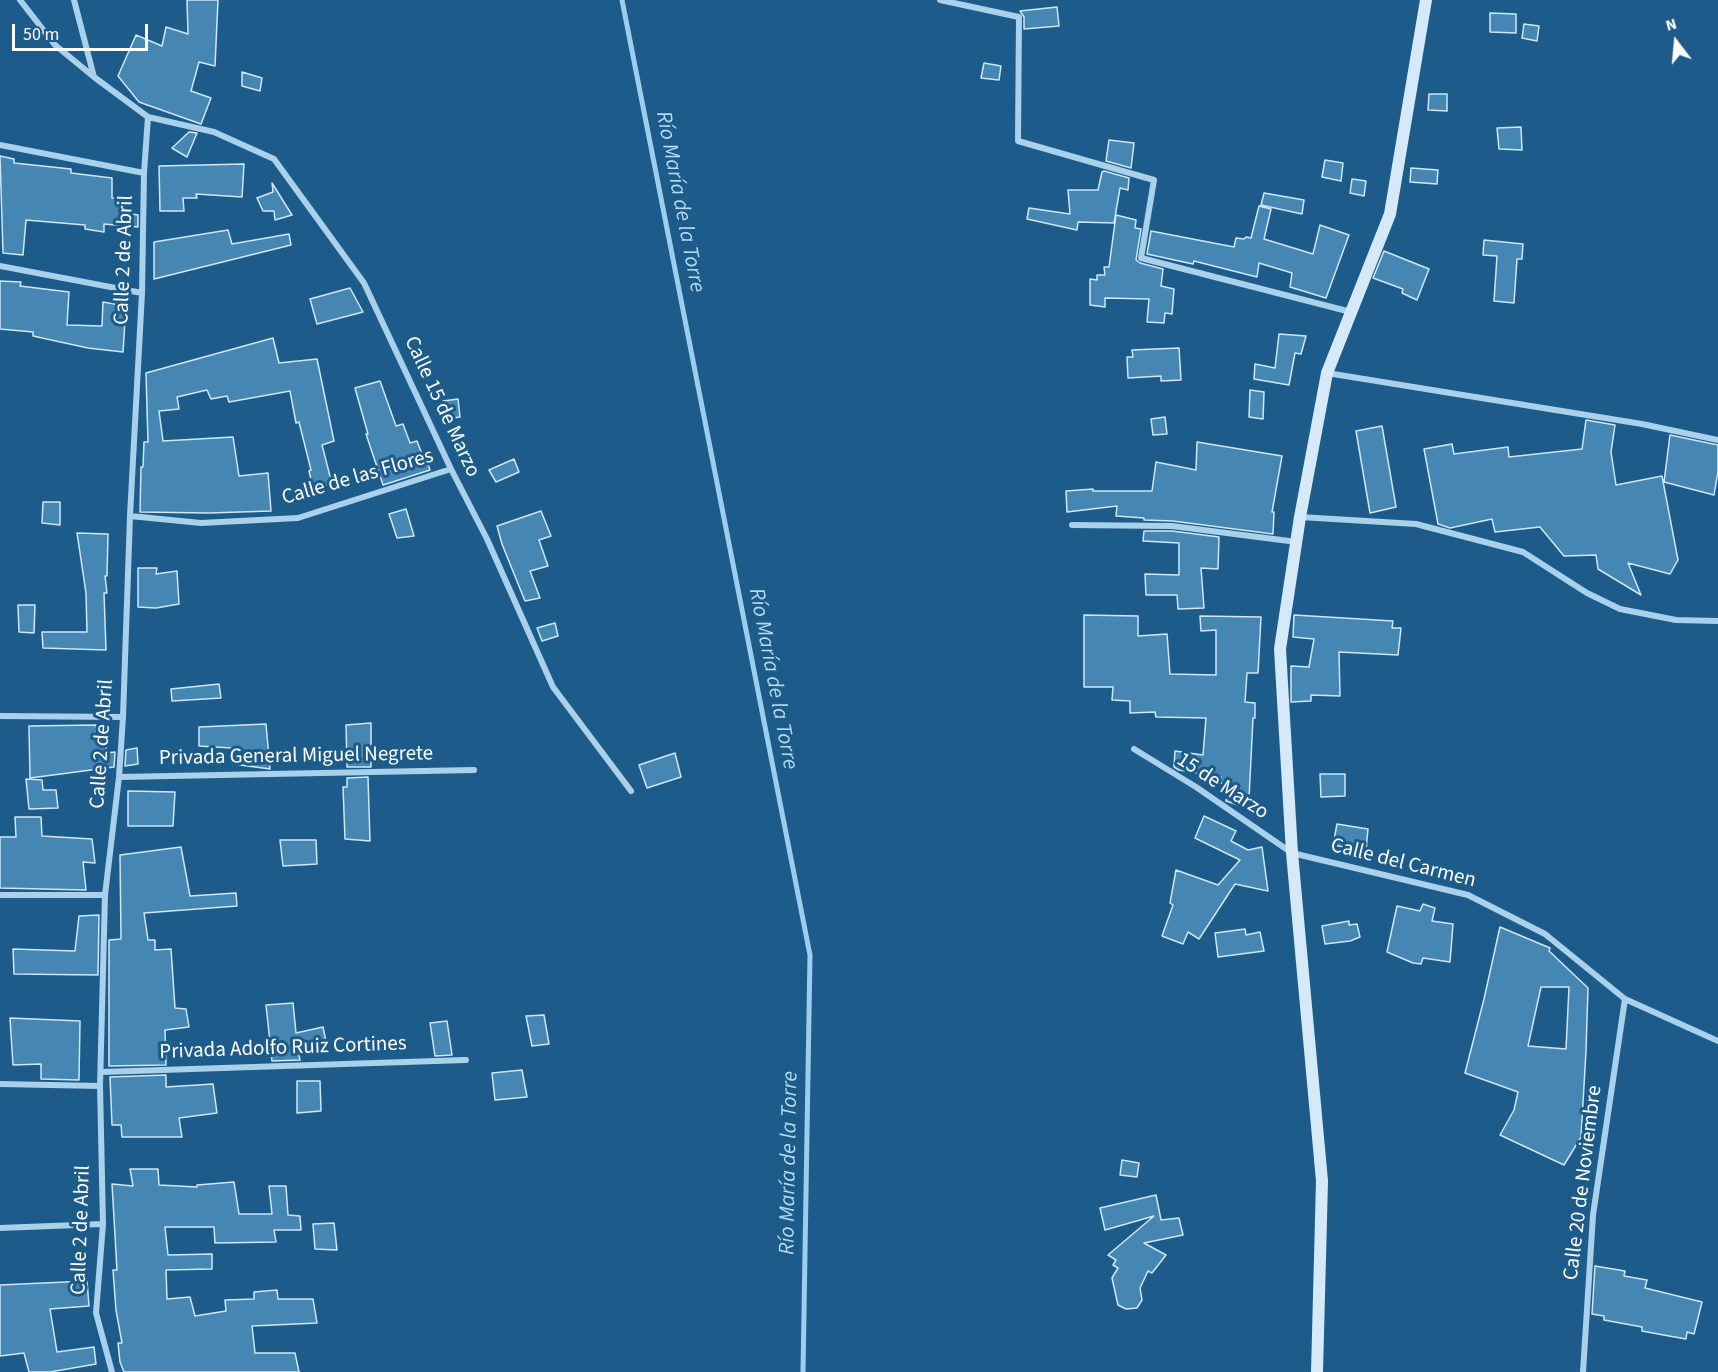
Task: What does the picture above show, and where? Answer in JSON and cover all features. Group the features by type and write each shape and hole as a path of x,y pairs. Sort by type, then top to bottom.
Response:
{"main road":[{"path":"1317,1372 1322,1181 1292,853 1280,649 1300,517 1327,373 1390,214 1426,0"}],"street":[{"path":"20,0 55,45 148,117"},
{"path":"74,0 94,76"},
{"path":"940,0 1019,17 1018,141 1154,180 1141,258 1351,312"},
{"name":"Calle 2 de Abril","path":"112,1372 96,1312 103,1224 100,1086 105,895 119,777 123,717 148,117"},
{"name":"Calle 15 de Marzo","path":"148,117 214,132 274,159 364,283 451,469 487,539 554,687 631,792"},
{"path":"0,145 144,173"},
{"path":"0,266 142,293"},
{"path":"1327,373 1642,424 1718,440"},
{"name":"Calle de las Flores","path":"130,516 201,523 298,518 451,469"},
{"path":"1300,517 1416,524 1523,552 1587,592 1620,609 1676,620 1718,621"},
{"path":"1072,525 1172,526 1298,542"},
{"path":"0,716 123,717"},
{"name":"15 de Marzo","path":"1134,749 1196,787 1292,853"},
{"name":"Privada General Miguel Negrete","path":"119,777 474,770"},
{"name":"Calle del Carmen","path":"1292,853 1468,895 1545,934 1625,999 1718,1041"},
{"path":"0,895 105,895"},
{"name":"Calle 20 de Noviembre","path":"1583,1372 1593,1215 1625,999"},
{"name":"Privada Adolfo Ruiz Cortines","path":"101,1072 466,1060"},
{"path":"0,1084 100,1086"},
{"path":"0,1228 103,1224"}],"building":[{"path":"187,0 218,0 215,66 199,62 191,91 211,98 201,124 139,102 118,76 136,35 162,46 166,27 188,34"},
{"path":"1057,7 1059,26 1024,29 1024,17 1020,11"},
{"path":"1490,13 1516,14 1516,33 1490,32"},
{"path":"1524,24 1539,26 1537,41 1522,38"},
{"path":"984,63 1001,66 999,80 981,78"},
{"path":"242,72 262,78 260,91 242,86"},
{"path":"1429,94 1447,94 1447,111 1428,110"},
{"path":"1521,127 1522,150 1499,149 1497,128"},
{"path":"189,132 197,133 187,157 172,148"},
{"path":"1109,140 1134,143 1131,168 1106,161"},
{"path":"0,156 14,159 14,163 71,169 71,173 112,178 112,198 123,200 122,212 138,215 138,227 104,224 104,232 85,229 85,225 26,220 23,255 3,253"},
{"path":"1325,160 1343,163 1341,181 1322,177"},
{"path":"244,164 242,197 196,194 197,198 183,198 184,211 160,211 159,166"},
{"path":"1411,168 1438,170 1437,184 1410,182"},
{"path":"1104,171 1129,178 1128,190 1120,188 1114,223 1078,222 1077,230 1027,219 1029,208 1070,214 1068,190 1098,190"},
{"path":"1352,179 1366,181 1364,196 1350,193"},
{"path":"272,183 292,215 275,220 274,211 263,211 257,198 273,192"},
{"path":"1264,193 1304,200 1302,214 1261,205"},
{"path":"1259,206 1271,209 1264,239 1313,254 1320,225 1349,235 1326,298 1290,287 1292,273 1259,263 1257,277 1194,261 1193,264 1147,254 1151,231 1234,247 1236,238 1251,238"},
{"path":"1116,215 1136,220 1135,228 1141,229 1136,260 1163,269 1161,286 1174,289 1172,314 1165,313 1164,323 1147,322 1149,299 1105,298 1105,307 1090,305 1090,279 1097,280 1097,275 1105,275 1104,267 1109,267"},
{"path":"228,230 232,244 289,234 291,245 154,279 154,242"},
{"path":"1484,240 1523,244 1522,259 1517,259 1514,303 1494,301 1497,256 1483,255"},
{"path":"1384,251 1429,269 1417,300 1402,293 1403,289 1373,278"},
{"path":"0,281 21,282 20,286 69,292 67,325 102,326 103,302 126,306 123,352 88,348 33,336 33,332 0,329"},
{"path":"350,288 363,312 317,324 310,299"},
{"path":"1279,334 1306,336 1301,354 1295,353 1289,385 1254,379 1255,364 1275,368"},
{"path":"273,338 279,363 317,359 334,441 322,445 332,484 313,488 309,471 311,470 299,422 296,423 290,391 229,402 227,396 211,399 207,390 177,397 179,409 159,411 163,441 233,437 239,476 268,473 271,511 140,512 141,467 143,467 144,442 148,442 146,373"},
{"path":"1179,348 1181,380 1161,381 1161,376 1128,378 1127,357 1133,357 1132,350"},
{"path":"380,381 396,426 403,424 410,443 417,441 422,454 425,454 430,470 383,485 366,434 368,434 355,388"},
{"path":"1250,390 1264,392 1263,419 1249,417"},
{"path":"458,399 460,417 446,419 443,401"},
{"path":"1165,417 1167,434 1153,435 1151,419"},
{"path":"1586,420 1615,425 1611,452 1616,485 1662,476 1678,560 1670,574 1628,563 1641,595 1598,569 1596,555 1564,556 1540,527 1495,532 1492,519 1450,528 1438,524 1424,449 1452,444 1454,454 1508,447 1509,457 1582,449"},
{"path":"1382,426 1396,507 1370,513 1356,431"},
{"path":"1670,435 1718,445 1718,471 1714,495 1664,482"},
{"path":"1197,442 1282,456 1272,512 1274,512 1273,534 1116,516 1117,506 1067,512 1066,491 1093,489 1093,491 1152,491 1156,462 1196,470"},
{"path":"514,459 519,472 496,482 489,470"},
{"path":"43,502 60,502 60,525 42,523"},
{"path":"406,509 414,536 397,538 389,514"},
{"path":"541,511 551,536 539,540 548,566 530,571 540,598 525,601 497,526"},
{"path":"1144,531 1172,531 1219,537 1218,569 1201,568 1204,608 1178,609 1177,595 1146,595 1145,574 1179,575 1179,543 1143,541"},
{"path":"77,533 108,534 107,576 105,576 107,593 104,593 106,650 43,648 42,632 87,632 86,593"},
{"path":"138,568 157,568 156,574 177,571 179,604 156,608 138,607"},
{"path":"18,605 35,605 34,633 19,632"},
{"path":"1084,615 1138,616 1138,636 1167,634 1170,674 1216,675 1216,630 1201,631 1200,616 1261,617 1258,673 1247,673 1245,702 1255,703 1255,718 1253,718 1249,798 1241,798 1241,806 1226,801 1230,785 1220,783 1221,777 1179,770 1174,767 1175,751 1203,755 1206,718 1156,717 1155,712 1130,713 1130,701 1112,700 1113,687 1084,687"},
{"path":"1294,615 1393,621 1392,628 1401,628 1398,655 1339,652 1340,696 1311,695 1311,701 1291,702 1291,666 1309,667 1314,639 1293,637"},
{"path":"555,623 558,636 542,641 537,628"},
{"path":"219,684 221,698 172,701 171,689"},
{"path":"371,723 371,767 347,767 346,725"},
{"path":"266,724 270,769 233,764 231,748 199,746 199,727"},
{"path":"96,725 96,731 106,730 106,753 115,752 114,767 30,778 29,726"},
{"path":"137,748 138,764 125,766 126,750"},
{"path":"675,753 681,777 647,788 639,765"},
{"path":"1320,774 1345,774 1345,796 1321,797"},
{"path":"368,777 370,841 345,839 343,787 347,787 347,778"},
{"path":"26,779 42,780 43,790 56,790 58,808 29,809"},
{"path":"128,791 175,792 173,826 128,826"},
{"path":"1204,816 1236,831 1231,841 1248,850 1262,847 1268,891 1235,884 1199,939 1188,932 1183,944 1162,936 1173,905 1170,903 1176,870 1218,885 1240,860 1195,838"},
{"path":"15,817 41,817 42,836 92,839 95,863 83,862 86,890 0,888 0,837 16,837"},
{"path":"1337,824 1368,829 1366,851 1333,845"},
{"path":"280,840 316,840 317,864 283,866"},
{"path":"181,847 190,896 236,893 237,906 144,913 148,940 155,940 155,950 171,949 175,1008 186,1009 189,1027 165,1030 166,1065 109,1066 109,940 121,939 120,855"},
{"path":"1423,904 1435,908 1432,921 1453,924 1450,962 1423,958 1421,964 1413,963 1387,952 1397,906 1420,911"},
{"path":"99,915 98,975 14,974 13,949 75,951 79,916"},
{"path":"1349,921 1349,925 1357,924 1360,937 1350,941 1325,944 1322,926"},
{"path":"1500,927 1550,948 1549,951 1588,988 1581,1137 1564,1165 1500,1135 1514,1110 1518,1092 1465,1073","holes":["1541,987 1569,987 1566,1049 1528,1046"]},
{"path":"1245,929 1246,935 1260,932 1264,951 1218,957 1215,933"},
{"path":"293,1003 296,1033 323,1027 327,1046 298,1050 300,1060 272,1061 266,1005"},
{"path":"544,1015 549,1044 532,1046 526,1016"},
{"path":"10,1018 80,1021 79,1080 41,1079 41,1064 13,1065"},
{"path":"447,1021 452,1055 435,1056 430,1023"},
{"path":"522,1070 527,1097 495,1100 492,1073"},
{"path":"166,1075 166,1087 213,1084 217,1113 179,1118 182,1137 122,1137 121,1125 112,1125 110,1077"},
{"path":"297,1081 320,1081 321,1111 297,1113"},
{"path":"1122,1160 1139,1163 1137,1177 1120,1175"},
{"path":"130,1169 158,1169 159,1185 197,1187 197,1185 234,1182 239,1214 272,1214 269,1186 286,1186 288,1215 300,1216 301,1230 274,1230 276,1242 215,1243 214,1227 165,1227 168,1255 212,1254 212,1269 166,1270 167,1299 190,1297 195,1316 226,1311 225,1300 254,1299 254,1292 277,1290 278,1299 313,1299 317,1323 252,1326 255,1353 295,1353 299,1372 124,1372 120,1362 118,1343 122,1343 116,1310 113,1270 117,1270 112,1184 133,1186"},
{"path":"1156,1195 1161,1220 1179,1218 1183,1235 1144,1243 1166,1255 1152,1273 1148,1271 1140,1288 1142,1300 1137,1308 1126,1309 1118,1305 1112,1278 1118,1268 1113,1265 1116,1260 1108,1255 1154,1216 1105,1230 1100,1208"},
{"path":"334,1223 337,1250 315,1249 313,1224"},
{"path":"1595,1266 1625,1271 1624,1276 1647,1280 1645,1288 1702,1302 1694,1334 1687,1332 1686,1339 1642,1331 1642,1327 1604,1320 1604,1316 1592,1314"},
{"path":"87,1281 89,1306 50,1309 57,1352 94,1347 96,1364 50,1372 29,1372 24,1353 0,1356 0,1285"}],"waterway":[{"name":"Río María de la Torre","path":"622,0 810,955 803,1372"}]}
